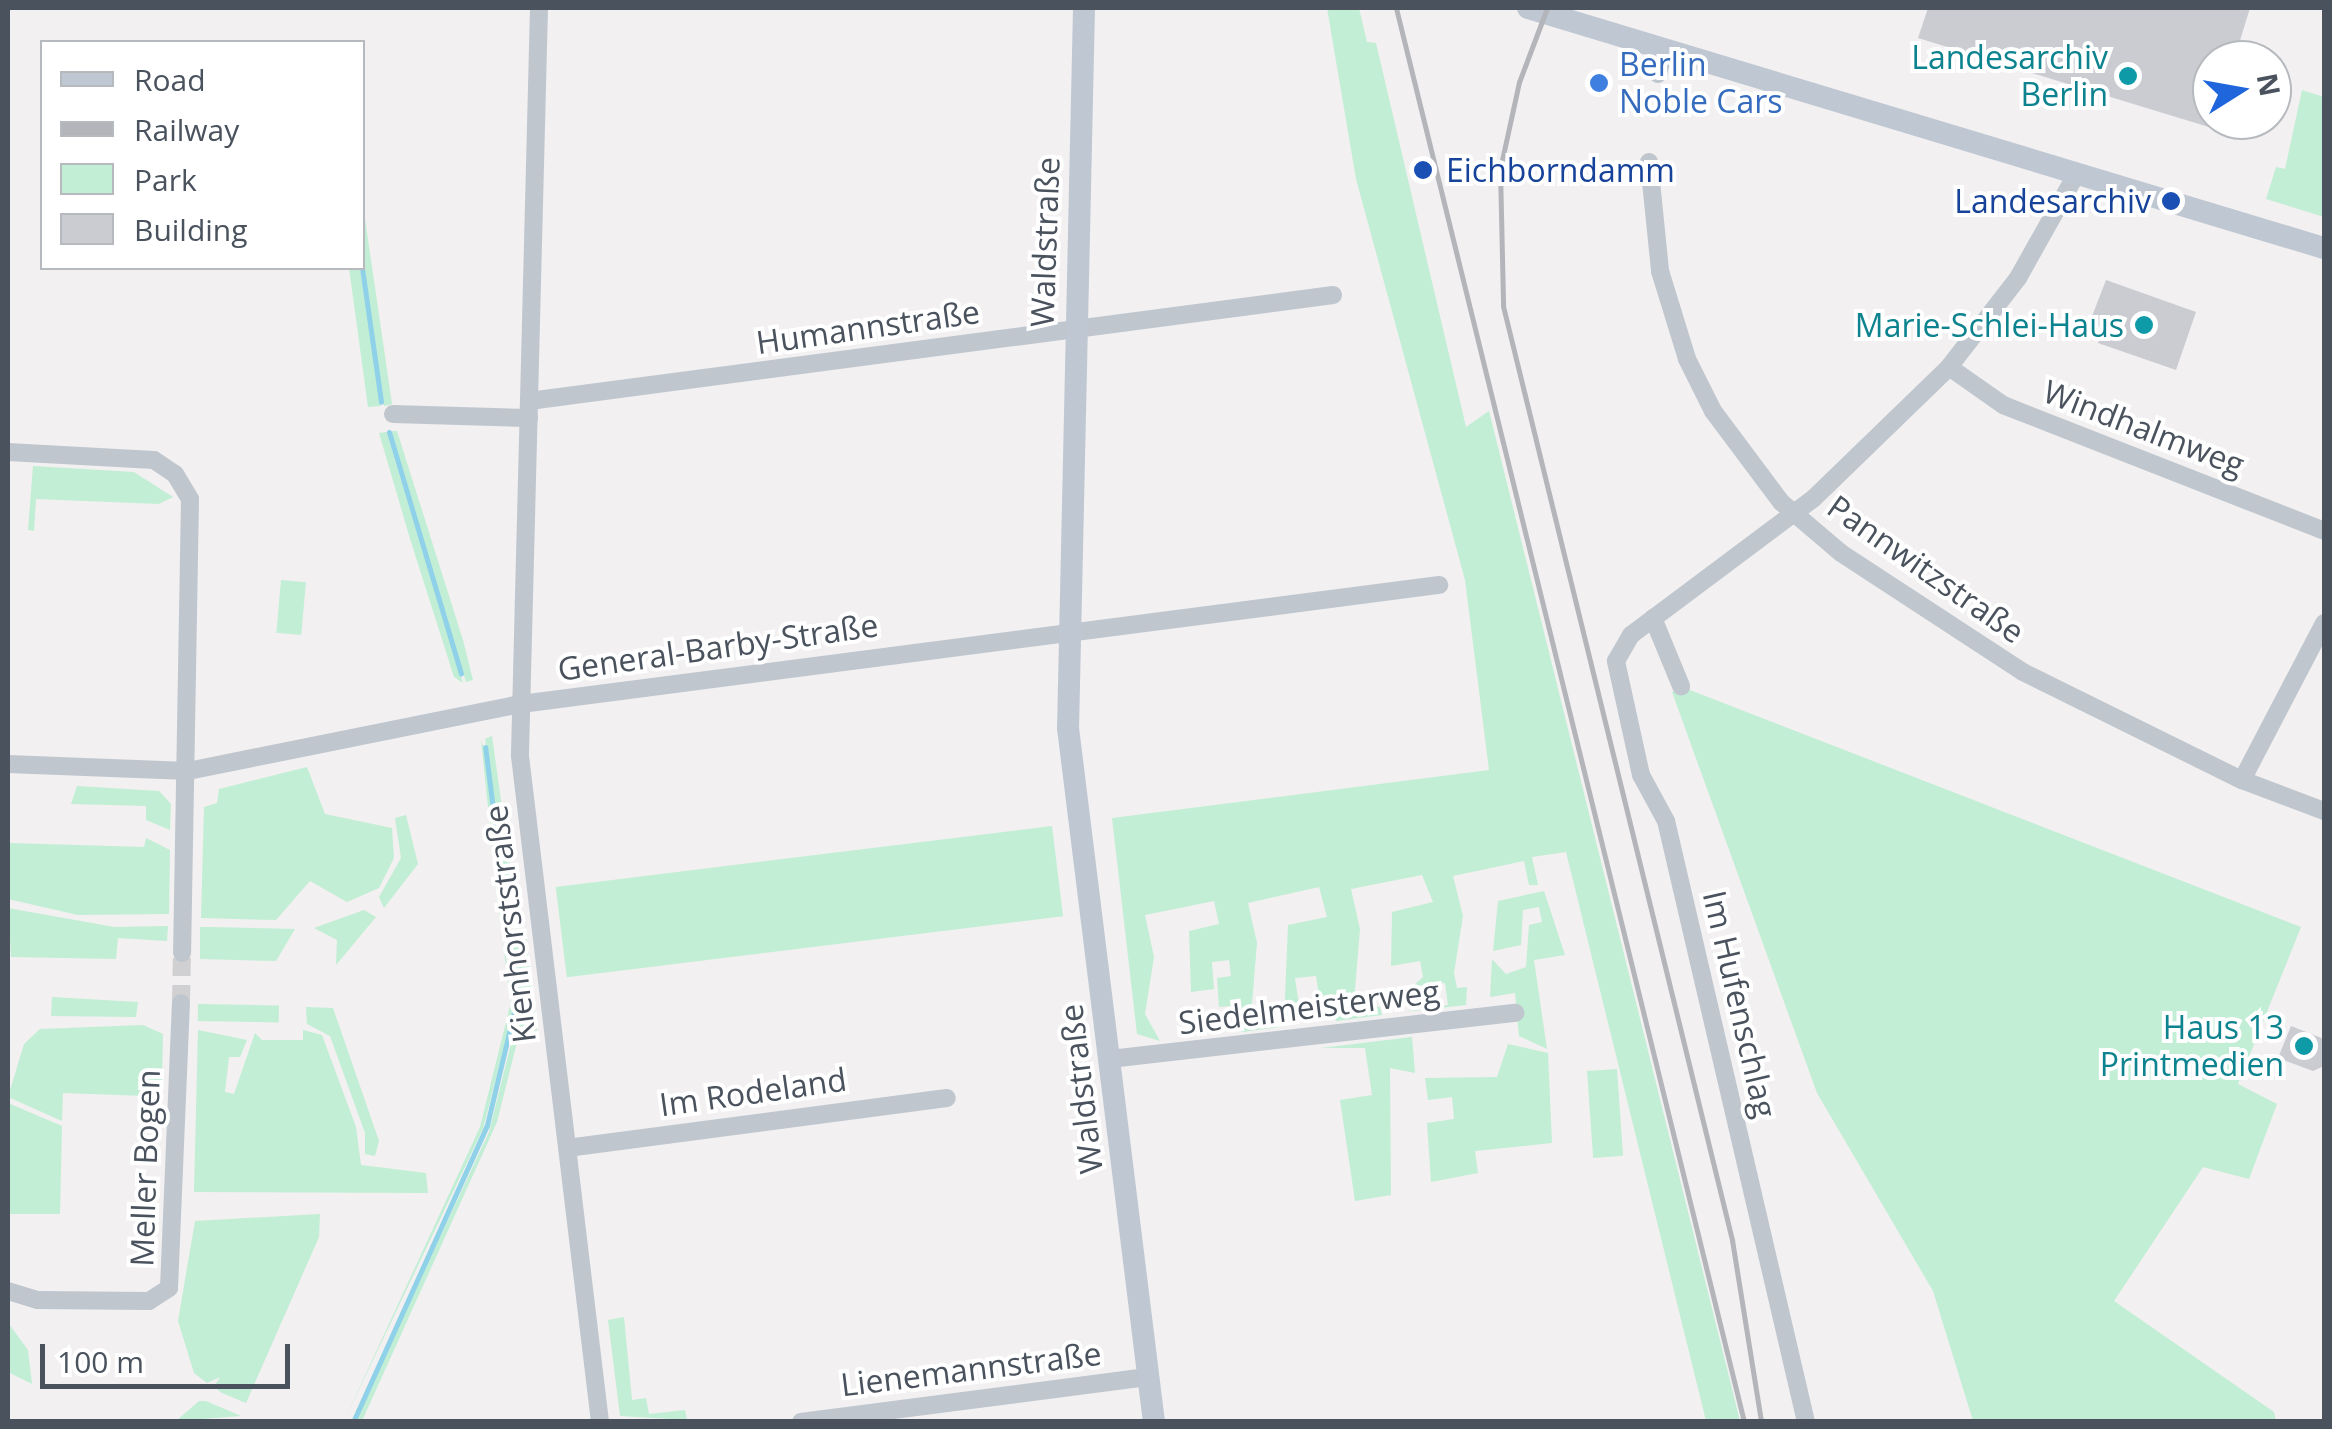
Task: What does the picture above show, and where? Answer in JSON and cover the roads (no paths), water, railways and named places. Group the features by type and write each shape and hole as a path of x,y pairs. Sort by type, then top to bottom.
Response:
{"main road":[{"name":"Waldstraße","path":"1084,8 1075,330 1074,479 1082,508 1073,630 1075,748 1154,1422"},
{"path":"1528,8 2324,248"}],"street":[{"name":"Kienhorststraße","path":"539,8 520,756 600,1422"},
{"path":"1658,74 1665,48"},
{"name":"Pannwitzstraße","path":"1649,162 1660,271 1688,359 1731,439 1794,513 1840,553 2010,664 2242,780 2324,811"},
{"name":"Im Hufenschlag","path":"1806,1422 1666,821 1641,775 1616,661 1652,618 1794,513 1948,367 2018,278 2077,173"},
{"name":"Humannstraße","path":"529,409 1333,294"},
{"name":"Windhalmweg","path":"1948,367 2003,405 2324,531"},
{"path":"392,414 529,409"},
{"path":"8,452 154,460 184,486 194,519 182,953"},
{"name":"General-Barby-Straße","path":"8,764 188,771 521,704 1073,630 1440,586"},
{"path":"1652,618 1681,686"},
{"path":"2242,780 2324,623"},
{"name":"Meller Bogen","path":"8,1291 38,1300 148,1301 169,1288 181,1004"},
{"name":"Siedelmeisterweg","path":"1110,1059 1515,1013"},
{"name":"Im Rodeland","path":"567,1148 946,1098"},
{"name":"Lienemannstraße","path":"801,1422 1149,1377"}],"waterway":[{"path":"362,270 381,402"},
{"path":"389,432 461,674"},
{"path":"353,1422 487,1125 517,999 485,747"}],"tunnel":[{"path":"181,1003 182,953"}],"railway":[{"path":"1396,8 1744,1422"},
{"path":"1547,8 1519,82 1500,169 1503,306 1732,1240 1761,1422"}],"place":[{"name":"Landesarchiv Berlin","path":"2128,76"},
{"name":"Berlin Noble Cars","path":"1599,83"},
{"name":"Eichborndamm","path":"1423,170"},
{"name":"Landesarchiv","path":"2171,201"},
{"name":"Marie-Schlei-Haus","path":"2144,325"},
{"name":"Haus 13 Printmedien","path":"2304,1046"}]}
